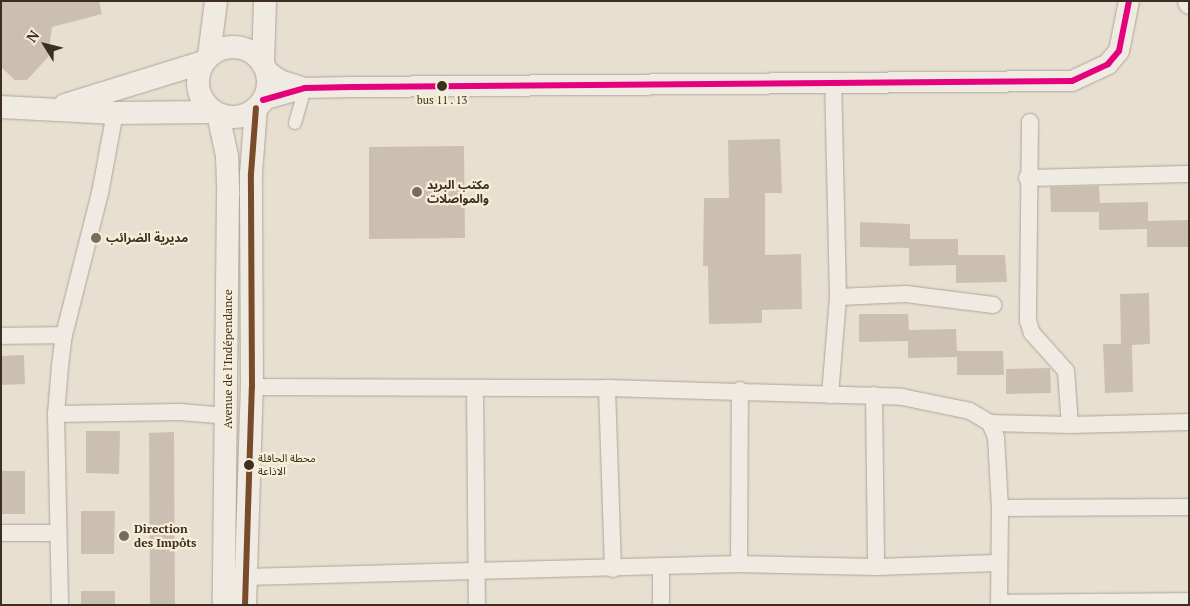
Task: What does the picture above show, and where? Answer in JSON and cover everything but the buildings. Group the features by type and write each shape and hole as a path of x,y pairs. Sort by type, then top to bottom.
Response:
{"main road":[{"path":"216,1 207,59 198,84 200,95 216,113"},
{"path":"1,107 115,114 216,113 238,117 260,104 268,81 265,68 265,1"},
{"path":"55,109 207,59 228,47 248,50 265,68"},
{"name":"Avenue de l'Indépendance","path":"245,605 252,387 251,174 260,104"},
{"name":"Avenue de l'Indépendance","path":"216,113 228,175 228,416 224,605"}],"street":[{"path":"265,68 280,80 305,88 745,82 832,84 1072,81 1108,64 1119,51 1128,1"},
{"path":"830,395 838,297 832,84"},
{"path":"260,104 305,88"},
{"path":"295,123 305,88"},
{"path":"60,605 56,414 64,335 100,193 115,114"},
{"path":"1030,122 1027,178 1028,321 1032,333 1066,371 1069,381 1070,426"},
{"path":"1027,178 1169,177 1189,174"},
{"path":"838,297 906,294 993,305"},
{"path":"1,336 64,335"},
{"path":"252,387 608,388 874,395 970,411 990,423 1070,426 1189,422"},
{"path":"475,388 475,574 477,605"},
{"path":"608,388 613,569"},
{"path":"738,564 740,390"},
{"path":"874,395 876,567"},
{"path":"56,414 180,412 228,416"},
{"path":"990,423 996,437 1000,508 997,563 999,604 1171,603 1189,601"},
{"path":"1000,508 1189,507"},
{"path":"1,533 58,533"},
{"path":"245,578 475,574 738,564 876,567 997,563"},
{"path":"661,566 661,605"}],"transit line":[{"path":"263,100 305,88 1072,81 1108,64 1119,51 1129,1"},
{"path":"245,605 252,387 251,174 256,108"}],"place":[{"name":"bus 11 . 13","path":"442,86"},
{"name":"مكتب البريد والمواصلات","path":"417,192"},
{"name":"مديرية الضرائب","path":"96,238"},
{"name":"محطة الحافلة الاذاعة","path":"249,465"},
{"name":"Direction des Impôts","path":"124,536"}]}
